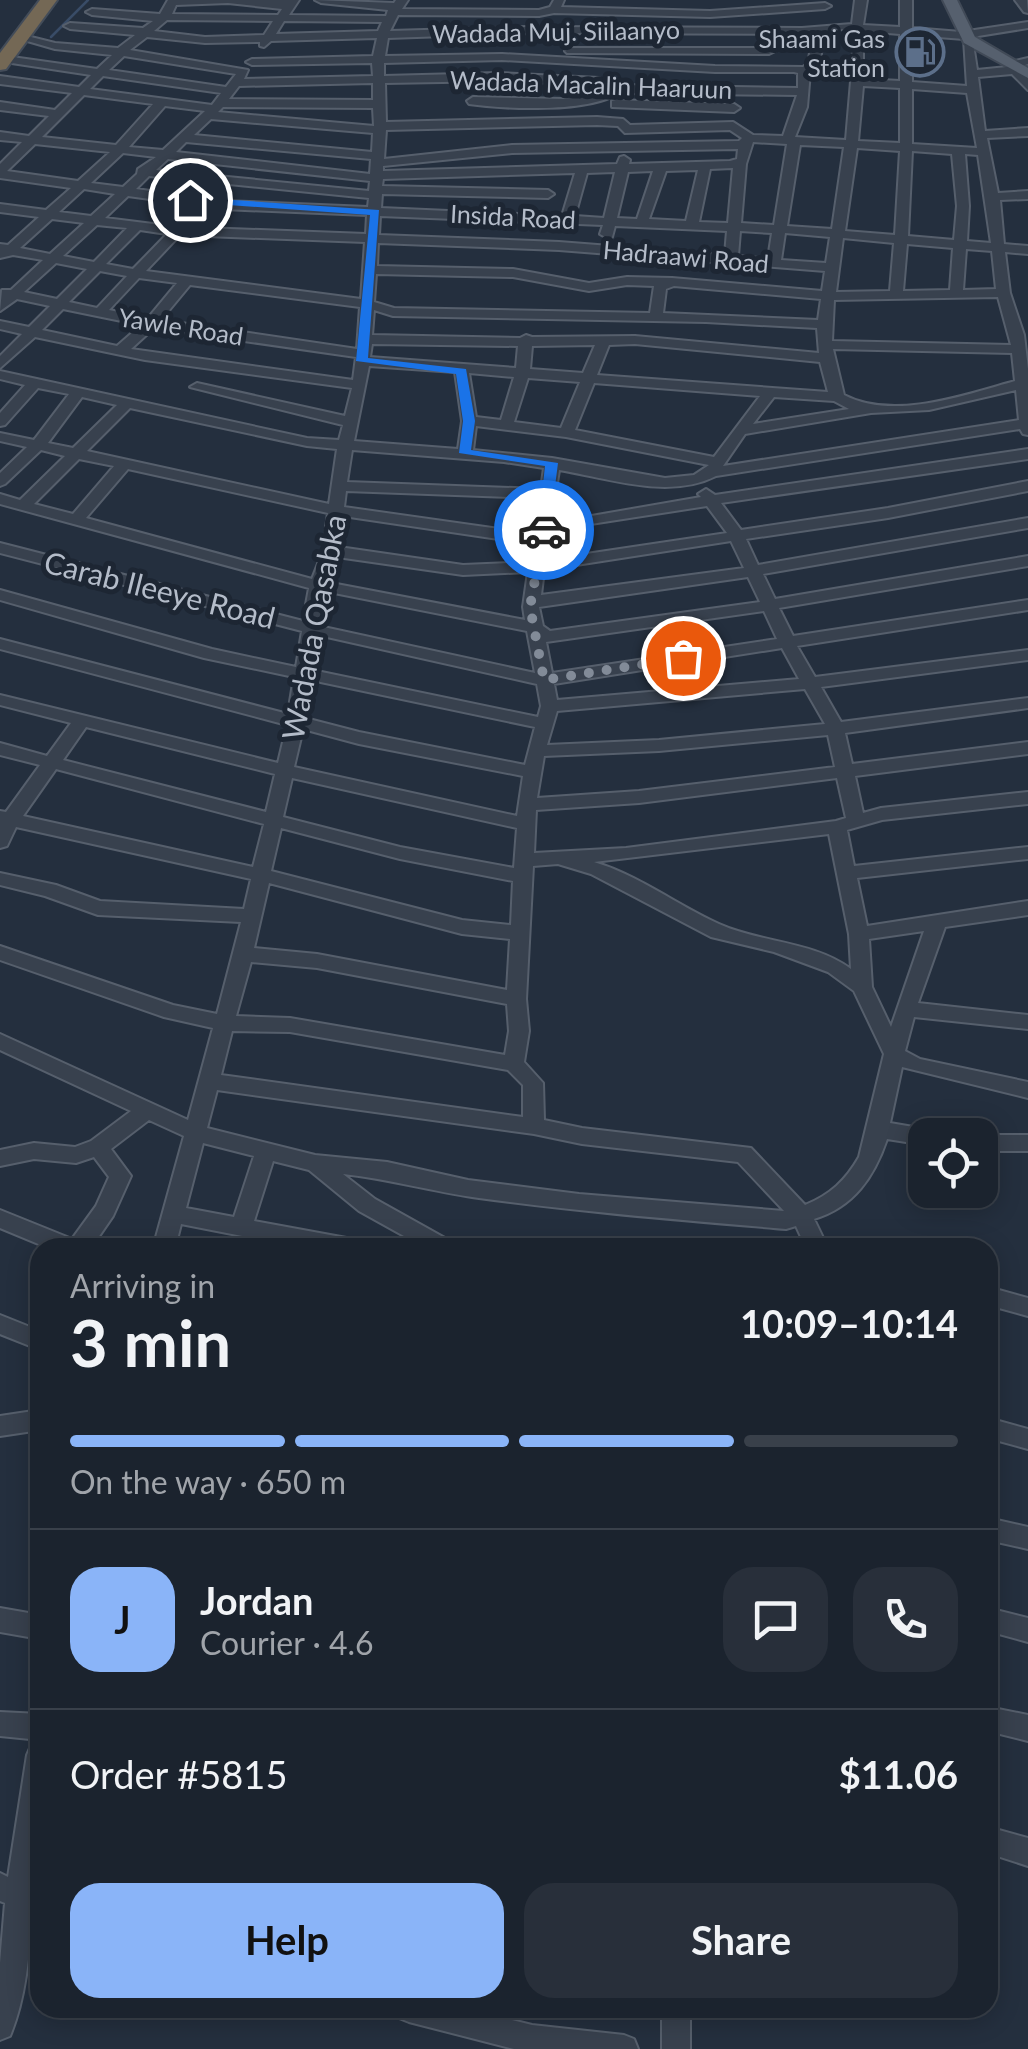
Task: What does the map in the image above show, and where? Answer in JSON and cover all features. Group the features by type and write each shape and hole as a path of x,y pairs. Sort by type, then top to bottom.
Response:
{"highway":[{"path":"3,62 49,0"}],"main road":[{"path":"950,0 967,36 1018,70"}],"street":[{"path":"0,172 35,141 80,92 100,72 121,52 163,17 174,1 228,0 392,14 540,14 556,5 733,8 824,3 826,28 813,65 804,72 779,67 715,70 486,57 378,60 241,77 100,72 3,62"},
{"path":"322,0 392,14"},
{"path":"662,2 688,0"},
{"path":"836,397 824,324 858,82 861,0"},
{"path":"896,295 906,149 906,0"},
{"path":"1021,0 1028,10"},
{"path":"92,12 163,17 287,8"},
{"path":"0,307 7,293 55,258 142,172 165,156 214,109 241,77 287,8"},
{"path":"733,8 779,67"},
{"name":"Wadada Muj. Siilaanyo","path":"70,26 205,40 268,38 392,14 752,30 858,28 967,36 1028,26"},
{"name":"Wadada Qasabka","path":"167,1238 243,954 296,720 317,585 331,550 344,445 360,385 374,238 380,128 378,60 392,14"},
{"path":"967,36 1004,293 1020,339 1028,431"},
{"path":"23,38 55,46 121,52 241,77"},
{"path":"604,250 627,148 624,126 609,92 571,51 769,51"},
{"path":"970,74 1018,70 1028,61"},
{"path":"1018,70 1028,86"},
{"path":"774,263 804,72"},
{"name":"Wadada Macalin Haaruun","path":"241,77 470,78 609,92 803,92"},
{"path":"470,78 475,124"},
{"path":"0,80 380,128 475,124 733,126 748,142"},
{"path":"858,82 973,90"},
{"path":"472,102 578,100 609,92 734,108"},
{"path":"3,253 119,150 162,102"},
{"path":"214,109 379,104"},
{"path":"0,106 60,114"},
{"path":"0,125 20,108"},
{"path":"981,134 1028,132"},
{"path":"0,136 376,181 512,149 791,140 985,152"},
{"path":"184,138 435,192 548,194"},
{"path":"731,260 740,164 748,142"},
{"path":"956,294 963,206 958,152"},
{"path":"142,172 376,181 432,173 740,164"},
{"path":"684,256 705,165"},
{"path":"644,252 646,222 662,167"},
{"path":"568,218 582,170"},
{"name":"Insida Road","path":"0,172 223,205 376,181 435,213 732,226 1028,250"},
{"path":"432,173 435,213"},
{"path":"993,196 1028,194"},
{"name":"Hadraawi Road","path":"1,210 176,230 560,246 833,268"},
{"path":"448,272 454,243 454,213"},
{"path":"0,364 136,227"},
{"path":"99,312 176,230"},
{"path":"552,314 553,279 560,246"},
{"path":"3,253 368,304 392,312 824,324"},
{"path":"371,270 553,279 589,287 628,281 672,282 830,296 1004,293"},
{"path":"121,350 186,280"},
{"path":"656,317 660,288 672,282"},
{"name":"Yawle Road","path":"7,293 150,323 363,351"},
{"path":"0,325 121,350 360,385"},
{"path":"363,351 526,339 826,351 1020,339"},
{"path":"506,424 514,411 523,375 526,339"},
{"path":"566,432 604,340"},
{"path":"363,351 462,371 836,397 867,411"},
{"path":"172,414 218,366"},
{"path":"462,371 469,421 465,453"},
{"path":"0,375 275,436 552,463 646,482 1027,423"},
{"path":"744,430 924,404 1024,377"},
{"path":"0,422 34,383"},
{"path":"196,387 350,422"},
{"path":"772,390 709,471 710,501 735,533 787,642 836,729 846,823 846,874 859,934 862,988 894,1054 915,1065 1028,1090"},
{"path":"0,481 78,393"},
{"path":"0,516 23,505 126,404"},
{"path":"469,421 566,432 709,471"},
{"path":"0,437 336,510 542,535 562,524 1028,454"},
{"path":"77,519 126,462"},
{"path":"514,1064 519,1032 516,999 526,814 531,772 548,715 532,602 552,463"},
{"path":"338,486 548,494"},
{"path":"331,550 463,570 536,566 888,512 1028,486"},
{"path":"0,499 317,585 534,628 547,636 1028,561"},
{"path":"888,512 909,544"},
{"path":"532,602 677,584 1028,523"},
{"name":"Carab Ileeye Road","path":"0,548 310,628 544,680 1028,605"},
{"path":"0,595 210,654 548,715 1028,655"},
{"path":"0,644 359,738 531,772"},
{"path":"0,700 397,798 526,814 842,768 1028,748"},
{"path":"536,751 628,750 836,729 1028,703"},
{"path":"0,842 5,818 83,718"},
{"path":"0,749 400,852 524,868 558,858 626,854 1028,798"},
{"path":"5,818 261,874 462,926 520,933"},
{"path":"846,874 1028,852"},
{"path":"558,858 598,870 718,932 778,946 835,967 862,988"},
{"path":"0,879 49,890 98,908 252,916"},
{"path":"859,934 1028,908"},
{"path":"0,1041 196,1132 315,1163 388,1170 468,1188 579,1203 786,1220 842,1195 872,1160 894,1054 937,923"},
{"path":"902,928 928,947"},
{"path":"0,953 171,1012 226,1023 290,1025 514,1064 533,1082 534,1126"},
{"path":"243,954 317,961 516,999"},
{"path":"910,1009 1028,1022"},
{"path":"210,1081 582,1136 744,1154 802,1216 812,1238"},
{"path":"0,1158 34,1152 76,1155 98,1147 146,1110"},
{"path":"881,1130 908,1134"},
{"path":"998,1143 1028,1142"},
{"path":"83,1238 104,1210 120,1176 98,1147"},
{"path":"242,1227 266,1150"},
{"path":"315,1163 366,1204 422,1237"},
{"path":"174,1214 300,1238"},
{"path":"0,1219 49,1238"},
{"path":"998,1298 1028,1306"},
{"path":"0,1324 30,1336"},
{"path":"0,1426 30,1422"},
{"path":"998,1431 1028,1439"},
{"path":"998,1531 1028,1538"},
{"path":"0,1620 30,1625"},
{"path":"998,1622 1028,1630"},
{"path":"998,1721 1028,1728"},
{"path":"0,1724 30,1726"},
{"path":"2,2009 14,1965 30,1825"},
{"path":"998,1843 1028,1852"},
{"path":"480,2018 532,2039 624,2049"},
{"path":"676,2018 676,2049"}],"waterway":[{"path":"51,37 88,0"}],"way so far":[{"path":"544,530 530,607 544,680 683,658"}],"place":[{"name":"Shaami Gas Station","path":"920,52"}],"route":[{"path":"190,200 376,212 362,361 462,371 469,421 465,453 552,463 544,530"}]}
